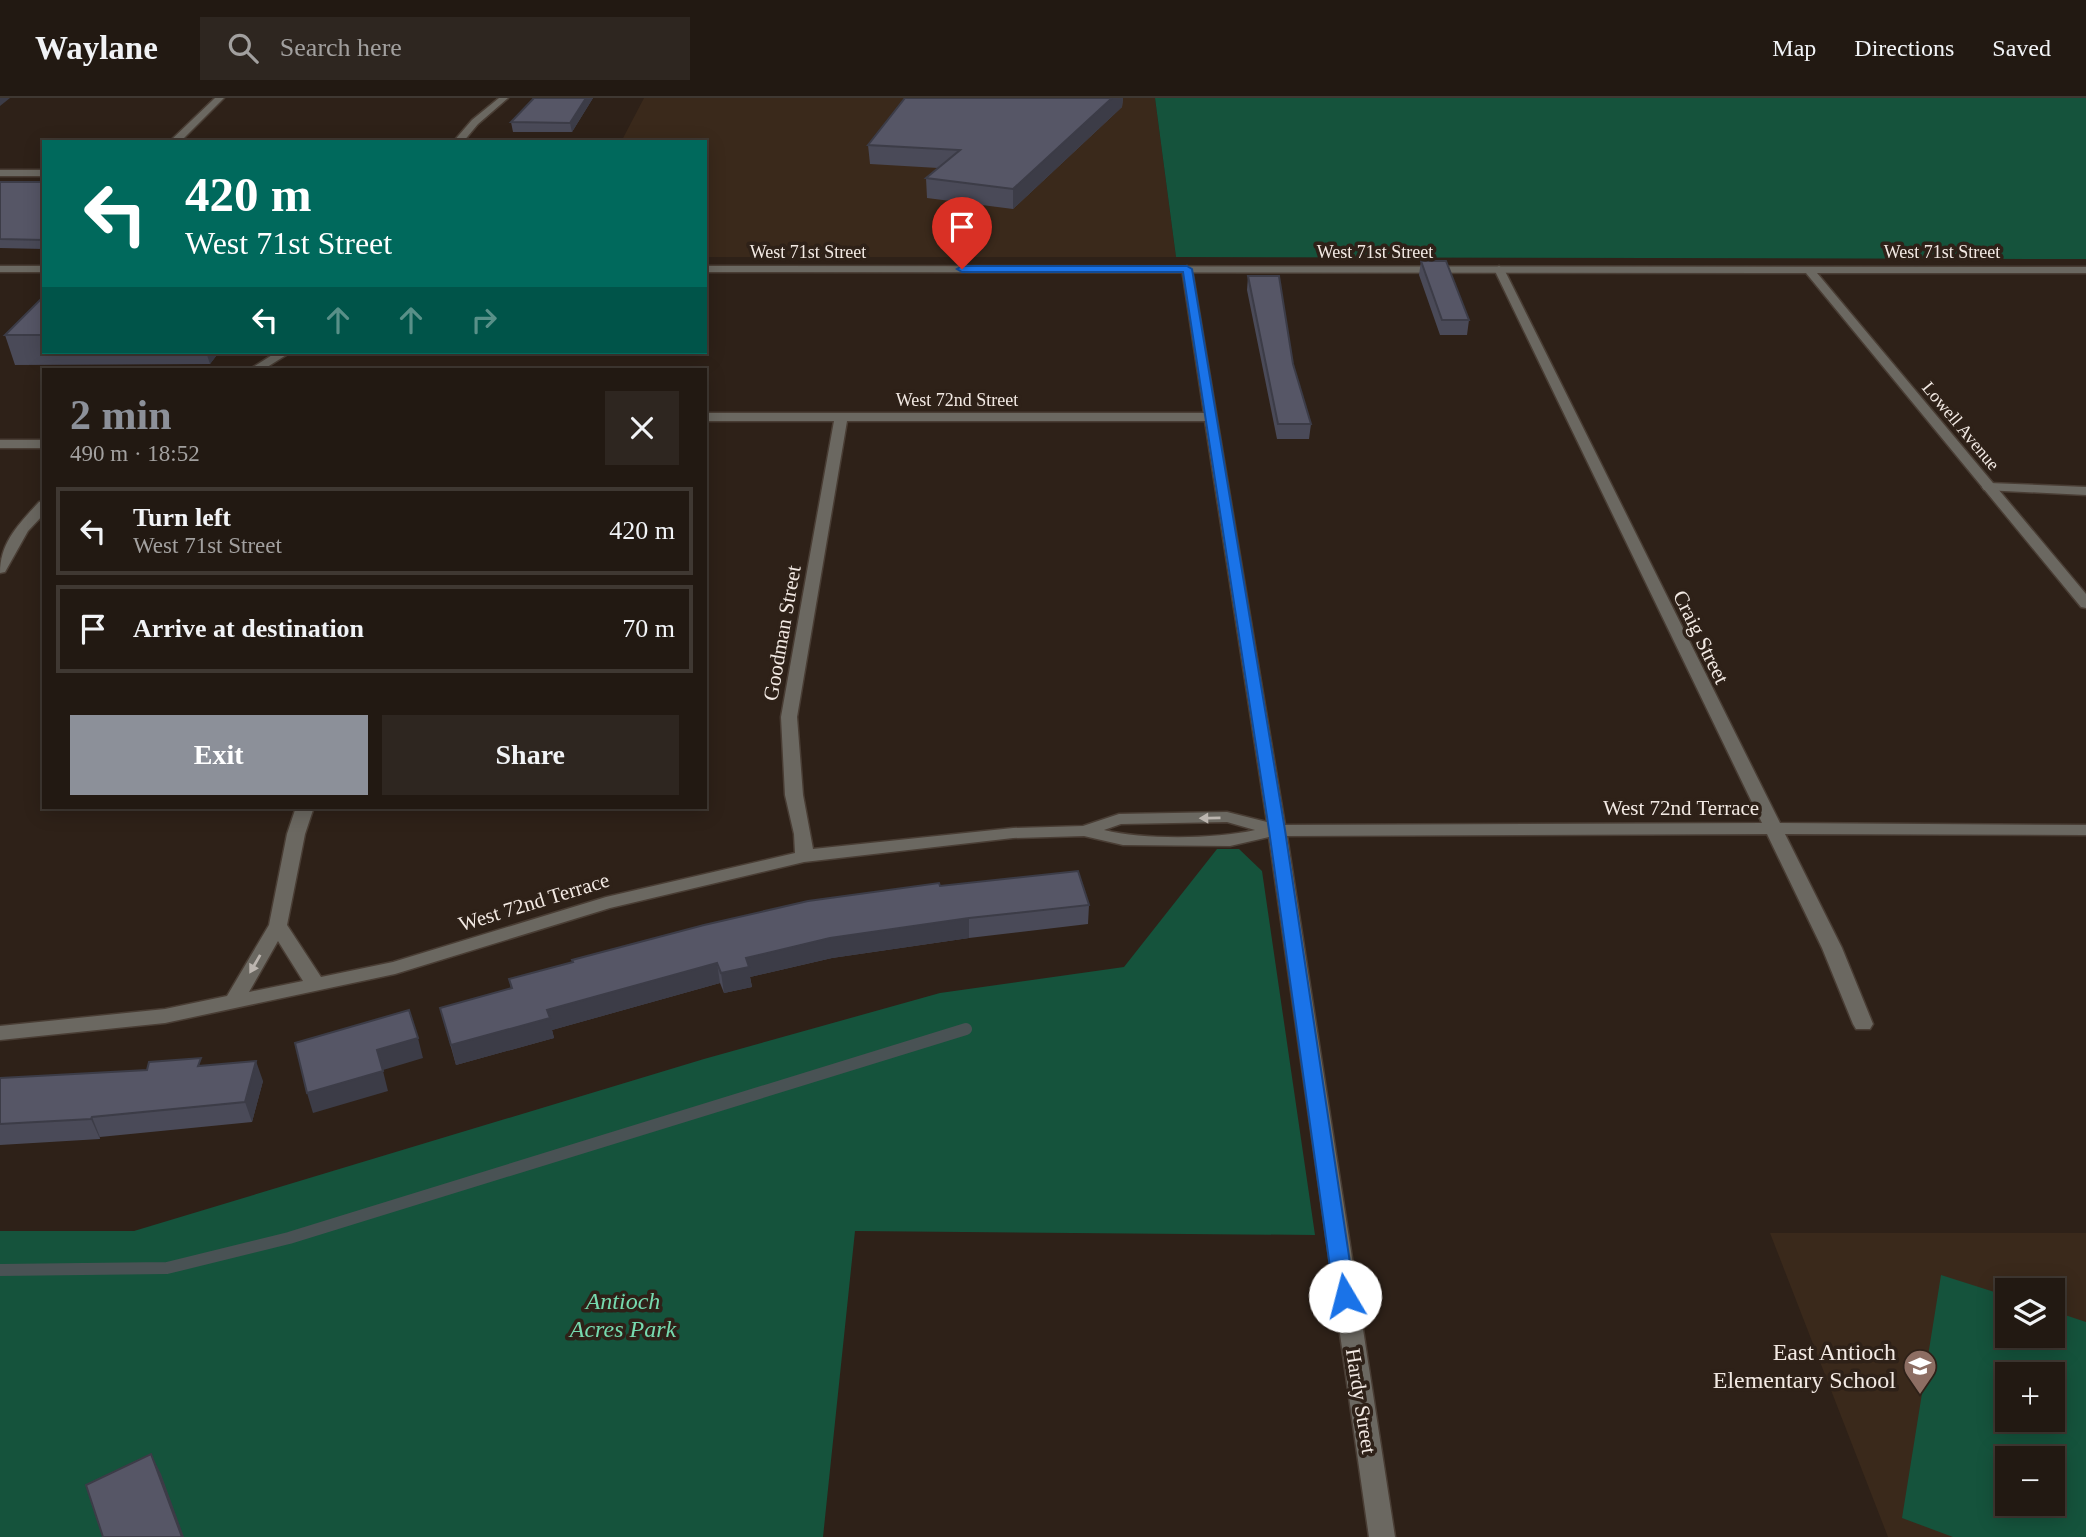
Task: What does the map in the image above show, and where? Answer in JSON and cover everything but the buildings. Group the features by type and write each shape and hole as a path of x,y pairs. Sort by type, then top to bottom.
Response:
{"street":[{"path":"176,140 220,98"},
{"path":"460,140 475,122 504,98"},
{"path":"0,173 42,173"},
{"path":"0,269 42,269"},
{"name":"West 71st Street","path":"707,269 2086,270"},
{"name":"Hardy Street","path":"1187,269 1277,830 1382,1537"},
{"name":"Craig Street","path":"1499,270 1832,948 1863,1024"},
{"name":"Lowell Avenue","path":"1809,270 2086,604"},
{"path":"258,368 282,354"},
{"name":"West 72nd Street","path":"707,417 1209,417"},
{"name":"Goodman Street","path":"804,856 803,834 794,795 789,718 841,418"},
{"path":"0,444 42,444"},
{"path":"1989,487 2086,491"},
{"path":"0,569 22,529 42,507"},
{"path":"233,1003 278,925 296,834 304,809"},
{"name":"West 72nd Terrace","path":"0,1033 165,1016 233,1003 395,968 606,903 804,856 869,847 1013,833 1084,831 1123,840 1230,841 1277,830 2086,830"},
{"path":"278,925 316,985"}],"shaded area":[{"path":"644,98 1155,98 1176,257 707,257 707,140 622,140"},
{"name":"East Antioch Elementary School","path":"1770,1233 2086,1233 2086,1537 1888,1537"}],"green space":[{"path":"1155,98 2086,98 2086,259 1176,257"},
{"name":"Antioch Acres Park","path":"1217,849 1239,849 1262,871 1315,1235 855,1231 823,1537 0,1537 0,1231 134,1231 704,1059 940,993 1124,967"},
{"path":"1941,1275 1995,1292 1995,1348 2065,1348 2065,1315 2086,1322 2086,1537 1953,1537 1902,1518"}],"waterway":[{"path":"0,1270 167,1268 289,1238 966,1029"}],"place":[{"name":"East Antioch Elementary School","path":"1920,1396"}],"route":[{"path":"962,269 1187,269 1277,830 1345,1296"}]}
